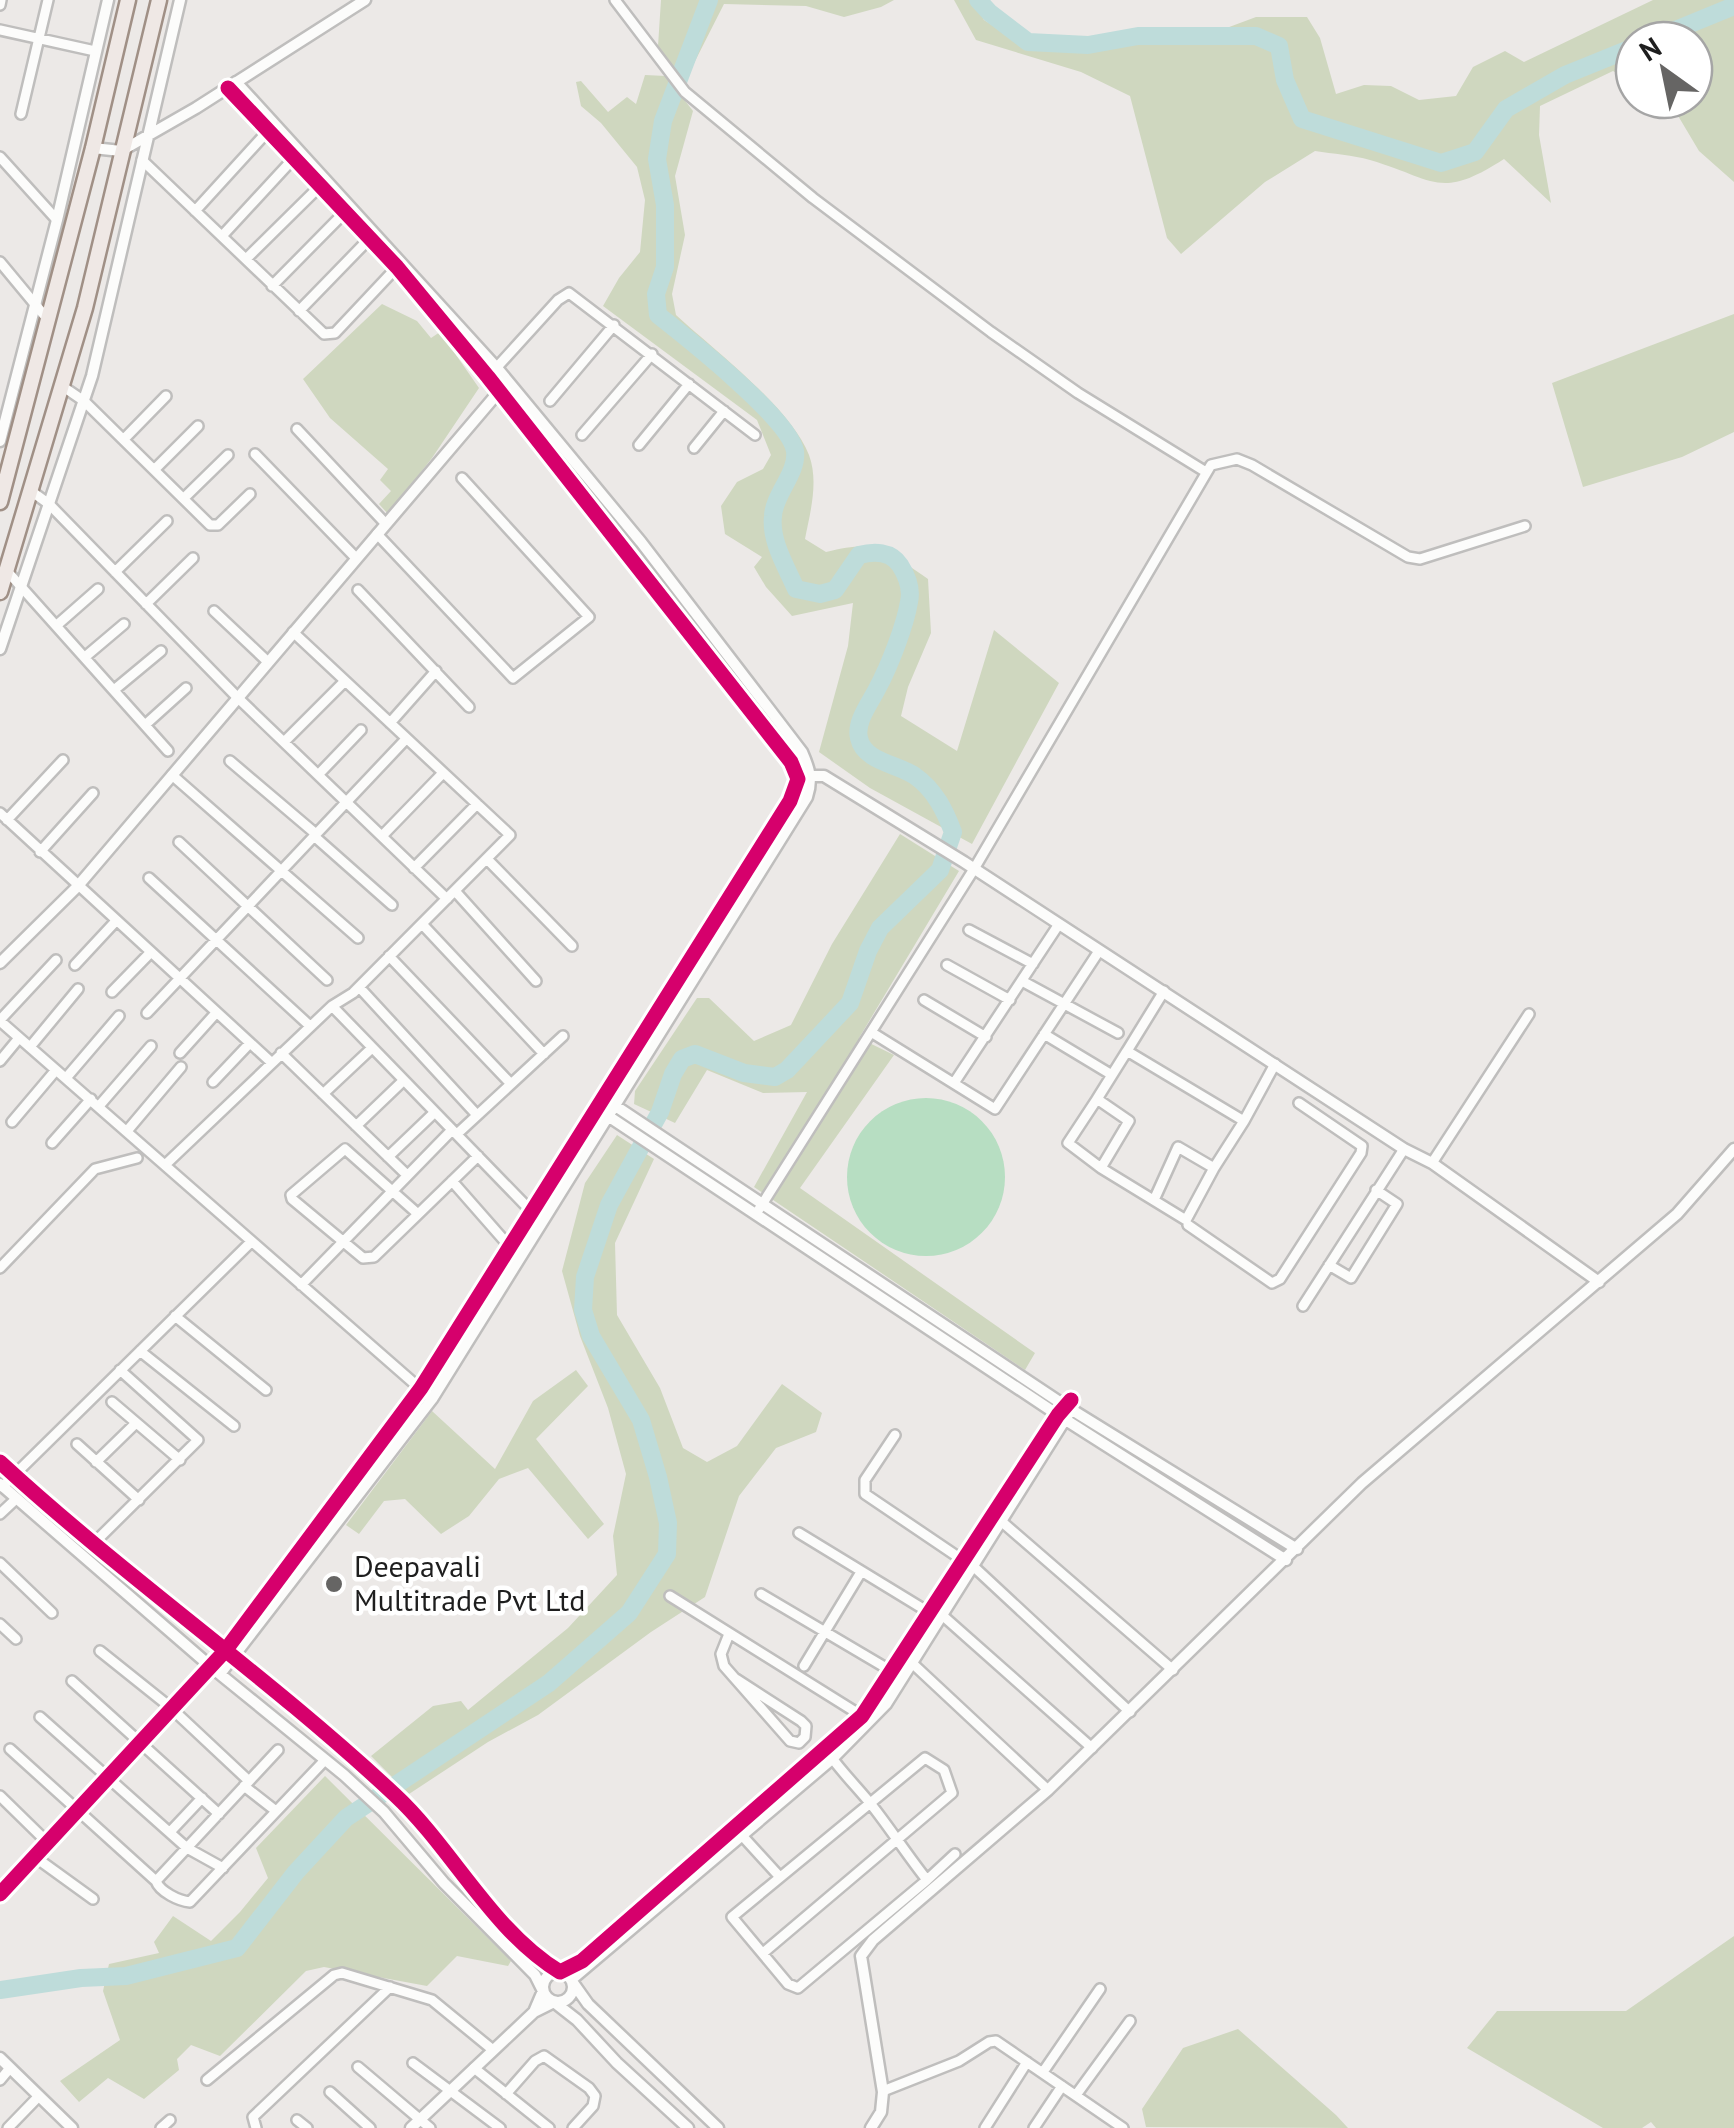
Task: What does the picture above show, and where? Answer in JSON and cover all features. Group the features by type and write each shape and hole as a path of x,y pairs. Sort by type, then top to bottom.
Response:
{"main road":[{"path":"0,502 128,0"},
{"path":"0,592 84,308 159,0"}],"street":[{"path":"22,114 48,0"},
{"path":"0,441 108,0"},
{"path":"0,649 84,401 180,0"},
{"path":"93,148 121,150 147,136 365,0"},
{"path":"614,0 685,92 813,198 991,332 1206,472"},
{"path":"0,30 96,51"},
{"path":"232,84 268,131 492,372"},
{"path":"220,1674 421,1388 790,801 798,779 791,762 492,372 232,84"},
{"path":"195,211 268,131"},
{"path":"0,156 56,220"},
{"path":"222,236 294,158"},
{"path":"142,160 324,334 332,335 396,268"},
{"path":"0,174 10,167"},
{"path":"246,260 319,187"},
{"path":"272,286 344,213"},
{"path":"299,311 368,240"},
{"path":"0,262 49,321"},
{"path":"492,372 564,295 574,295 755,435"},
{"path":"550,400 614,325"},
{"path":"582,435 652,354"},
{"path":"639,445 689,384"},
{"path":"62,386 84,401 215,527 250,494"},
{"path":"0,963 77,887 503,386"},
{"path":"0,1894 170,1707 210,1666 230,1655 432,1398 807,796 811,775 802,752 682,596 503,386"},
{"path":"124,438 166,396"},
{"path":"694,448 724,411"},
{"path":"155,469 198,426"},
{"path":"296,429 385,523"},
{"path":"256,454 356,557"},
{"path":"184,498 228,455"},
{"path":"760,1209 871,1032 1206,472 1216,462 1236,459 1252,465 1408,557 1420,559 1525,526"},
{"path":"377,534 514,678 589,617 462,478"},
{"path":"31,491 49,504 238,698 414,868 451,895 536,981"},
{"path":"115,572 166,521"},
{"path":"146,604 194,558"},
{"path":"8,571 168,751"},
{"path":"56,625 98,589"},
{"path":"358,590 469,707"},
{"path":"214,611 268,662"},
{"path":"85,657 124,624"},
{"path":"165,1165 310,1026 359,987 510,835 293,632"},
{"path":"114,690 161,651"},
{"path":"390,724 436,671"},
{"path":"284,742 344,680"},
{"path":"145,726 186,688"},
{"path":"318,775 361,730"},
{"path":"147,1013 406,738"},
{"path":"63,760 4,816 272,1063"},
{"path":"230,760 392,905"},
{"path":"382,836 443,773"},
{"path":"172,775 358,938"},
{"path":"798,779 824,776 969,865 1404,1149 1432,1163 1599,1282"},
{"path":"40,852 93,793"},
{"path":"414,868 477,804"},
{"path":"179,842 328,980"},
{"path":"486,859 572,946"},
{"path":"149,878 310,1026"},
{"path":"75,965 115,922"},
{"path":"422,924 544,1054"},
{"path":"954,1083 1059,924"},
{"path":"969,930 1033,964"},
{"path":"871,1032 996,1108 1099,951"},
{"path":"112,992 150,953"},
{"path":"390,956 512,1084"},
{"path":"56,960 0,1020 432,1398"},
{"path":"947,965 1010,1000"},
{"path":"1022,980 1118,1033"},
{"path":"359,987 477,1115"},
{"path":"30,1046 78,989"},
{"path":"1164,992 1068,1144 1102,1168 1186,1220 1275,1064"},
{"path":"924,1000 986,1036"},
{"path":"332,1006 531,1211"},
{"path":"180,1054 216,1012"},
{"path":"1432,1163 1529,1014"},
{"path":"66,1078 120,1016"},
{"path":"1044,1034 1112,1076"},
{"path":"301,1285 407,1175 563,1036"},
{"path":"0,1061 20,1038"},
{"path":"213,1082 250,1043"},
{"path":"52,1143 151,1046"},
{"path":"323,1094 372,1048"},
{"path":"1127,1051 1244,1121"},
{"path":"282,1053 407,1175"},
{"path":"127,1131 181,1067"},
{"path":"12,1122 56,1070"},
{"path":"356,1126 404,1080"},
{"path":"603,1098 612,1111 1286,1560"},
{"path":"1097,1099 1129,1121 1102,1168"},
{"path":"1318,1116 1330,1100"},
{"path":"1188,1225 1272,1283 1277,1282 1361,1153 1360,1142 1299,1103"},
{"path":"596,1108 612,1111"},
{"path":"388,1157 435,1112"},
{"path":"1154,1200 1178,1147 1214,1168"},
{"path":"418,1214 342,1149 292,1193 292,1199 363,1258 370,1259 418,1214 478,1156"},
{"path":"1303,1306 1404,1149"},
{"path":"871,2128 880,2112 883,2091 861,1956 873,1940 1048,1790 1362,1483 1677,1214 1734,1149"},
{"path":"0,1268 95,1169 137,1158"},
{"path":"452,1181 509,1246"},
{"path":"1329,1264 1350,1278 1397,1204 1376,1190"},
{"path":"251,1242 1,1486 384,1812 444,1883 526,1964 543,1991 688,2128"},
{"path":"175,1316 266,1390"},
{"path":"140,1351 234,1426"},
{"path":"93,1544 196,1444 196,1436 120,1370"},
{"path":"112,1402 180,1460"},
{"path":"968,1563 1002,1520 1064,1412"},
{"path":"1064,1412 1297,1550"},
{"path":"869,1713 1064,1412"},
{"path":"96,1462 136,1423"},
{"path":"894,1435 864,1480 865,1494 968,1563 1130,1712"},
{"path":"77,1444 138,1500"},
{"path":"0,1462 93,1544 349,1752 400,1799 492,1909 536,1954 572,1980 588,2004 718,2128"},
{"path":"0,1514 16,1499"},
{"path":"1002,1520 1173,1670"},
{"path":"799,1533 936,1614 1092,1748"},
{"path":"0,1563 52,1612"},
{"path":"804,1666 862,1572"},
{"path":"762,1594 892,1672"},
{"path":"670,1596 869,1713"},
{"path":"534,2012 547,1976 582,1961 829,1755 912,1663 936,1614"},
{"path":"0,1624 16,1639"},
{"path":"729,1634 720,1660 736,1679 790,1741 799,1742 805,1737 806,1726 801,1720 736,1679"},
{"path":"100,1651 170,1707 276,1811"},
{"path":"912,1663 1048,1790"},
{"path":"72,1681 219,1814"},
{"path":"40,1717 187,1848 223,1868"},
{"path":"10,1749 156,1880 159,1887 190,1902 325,1760"},
{"path":"156,1880 278,1750"},
{"path":"829,1755 927,1880"},
{"path":"762,1953 952,1794 944,1770 925,1758 732,1917 762,1953 788,1984 798,1988 955,1854"},
{"path":"0,1796 46,1841"},
{"path":"170,1832 202,1798"},
{"path":"738,1831 778,1876"},
{"path":"572,1980 738,1831"},
{"path":"35,1857 93,1898"},
{"path":"207,2080 334,1974 342,1973 442,2005 492,2050"},
{"path":"415,2124 534,2012 568,1998 573,1990 572,1980"},
{"path":"256,2128 252,2117 390,1987"},
{"path":"1043,2072 1100,1989"},
{"path":"1076,2095 1130,2021"},
{"path":"883,2091 996,2041 1123,2128"},
{"path":"506,2094 534,2061 544,2056 595,2096 592,2106 573,2128"},
{"path":"0,2058 69,2127"},
{"path":"413,2062 500,2128"},
{"path":"985,2128 1027,2062"},
{"path":"358,2067 415,2124 430,2128"},
{"path":"0,2080 10,2068"},
{"path":"474,2068 549,2128"},
{"path":"1034,2128 1062,2086"},
{"path":"330,2092 370,2128"},
{"path":"8,2128 39,2096"},
{"path":"161,2128 170,2120"},
{"path":"298,2120 307,2128"}],"green space":[{"path":"661,0 894,0 844,17 806,6 724,4 691,69 674,70 658,46"},
{"path":"954,0 974,0 984,20 1025,46 1061,48 1189,42 1256,17 1307,17 1320,38 1336,94 1364,85 1391,86 1419,100 1456,96 1473,67 1505,51 1524,62 1653,0 1734,0 1734,182 1699,151 1681,120 1714,120 1714,20 1614,20 1614,72 1540,106 1539,135 1551,203 1504,159 1465,180 1450,183 1424,179 1363,158 1315,151 1265,182 1181,254 1167,238 1130,96 1081,72 976,40"},
{"path":"645,75 666,76 693,111 675,176 685,235 672,294 676,315 769,399 799,437 809,455 813,476 805,539 826,552 859,547 881,550 928,579 931,633 908,687 901,716 957,751 994,630 1059,683 972,844 870,788 819,752 848,646 853,603 792,616 766,587 754,567 762,557 725,534 721,506 737,482 763,469 771,455 757,420 603,306 640,252 645,200 637,167 601,123 581,106 576,82 581,81 608,112 627,97 636,104"},
{"path":"382,304 417,321 431,338 440,332 479,388 388,514 379,504 391,491 380,480 388,469 330,418 303,379"},
{"path":"1734,314 1734,432 1682,457 1583,487 1552,383"},
{"path":"900,834 959,871 859,1038 894,1055 800,1188 1035,1353 1025,1370 754,1187 807,1092 763,1093 707,1070 675,1123 634,1104 635,1091 697,998 709,998 754,1041 791,1025 832,944"},
{"path":"926,1098 956,1104 982,1121 999,1147 1005,1177 999,1207 982,1233 956,1250 926,1256 896,1250 870,1233 853,1207 847,1177 853,1147 870,1121 896,1104"},
{"path":"617,1135 654,1159 615,1243 617,1315 660,1388 683,1448 707,1462 737,1446 782,1384 822,1413 816,1432 776,1448 739,1496 705,1597 538,1715 488,1742 409,1794 371,1756 433,1706 461,1701 468,1710 568,1628 617,1575 613,1536 626,1474 562,1271 585,1183"},
{"path":"576,1370 588,1386 536,1439 604,1524 588,1539 528,1468 499,1479 469,1516 441,1534 405,1499 384,1501 359,1534 346,1525 432,1411 495,1469 533,1401"},
{"path":"325,1776 511,1961 508,1966 457,1956 427,1986 324,1967 306,1971 220,2056 191,2045 177,2059 179,2070 144,2099 108,2078 79,2102 60,2081 120,2040 103,1991 109,1964 159,1953 154,1942 173,1916 211,1941 268,1878 256,1848"},
{"path":"1734,1936 1734,2128 1656,2128 1651,2122 1642,2128 1603,2128 1467,2048 1497,2011 1626,2011"},
{"path":"1238,2029 1348,2128 1146,2127 1142,2109 1183,2048"}],"waterway":[{"path":"0,1990 126,1976 237,1948 296,1872 346,1818 549,1683 629,1613 667,1554 668,1523 641,1420 591,1336 583,1310 585,1277 609,1205 660,1112 682,1059 695,1054 744,1073 775,1077 787,1070 850,1003 880,928 940,870 953,832 938,801 915,776 867,752 858,732 904,623 910,592 905,574 892,557 865,554 859,555 835,590 820,594 796,589 773,525 774,508 795,459 789,437 735,379 658,315 656,294 665,267 665,205 657,159 663,121 709,0"},
{"path":"978,0 1028,42 1088,45 1138,36 1256,36 1279,46 1285,80 1302,119 1441,163 1475,152 1506,109 1565,75 1614,55"},
{"path":"1700,20 1734,6"}],"cycle path":[{"path":"0,1894 225,1651 421,1388 790,801 798,779 791,762 488,377 397,267 228,88"},
{"path":"0,1462 395,1795 493,1912 536,1955 560,1972 582,1961 862,1716 1071,1400"}],"place":[{"name":"Deepavali Multitrade Pvt Ltd","path":"334,1584"}]}
